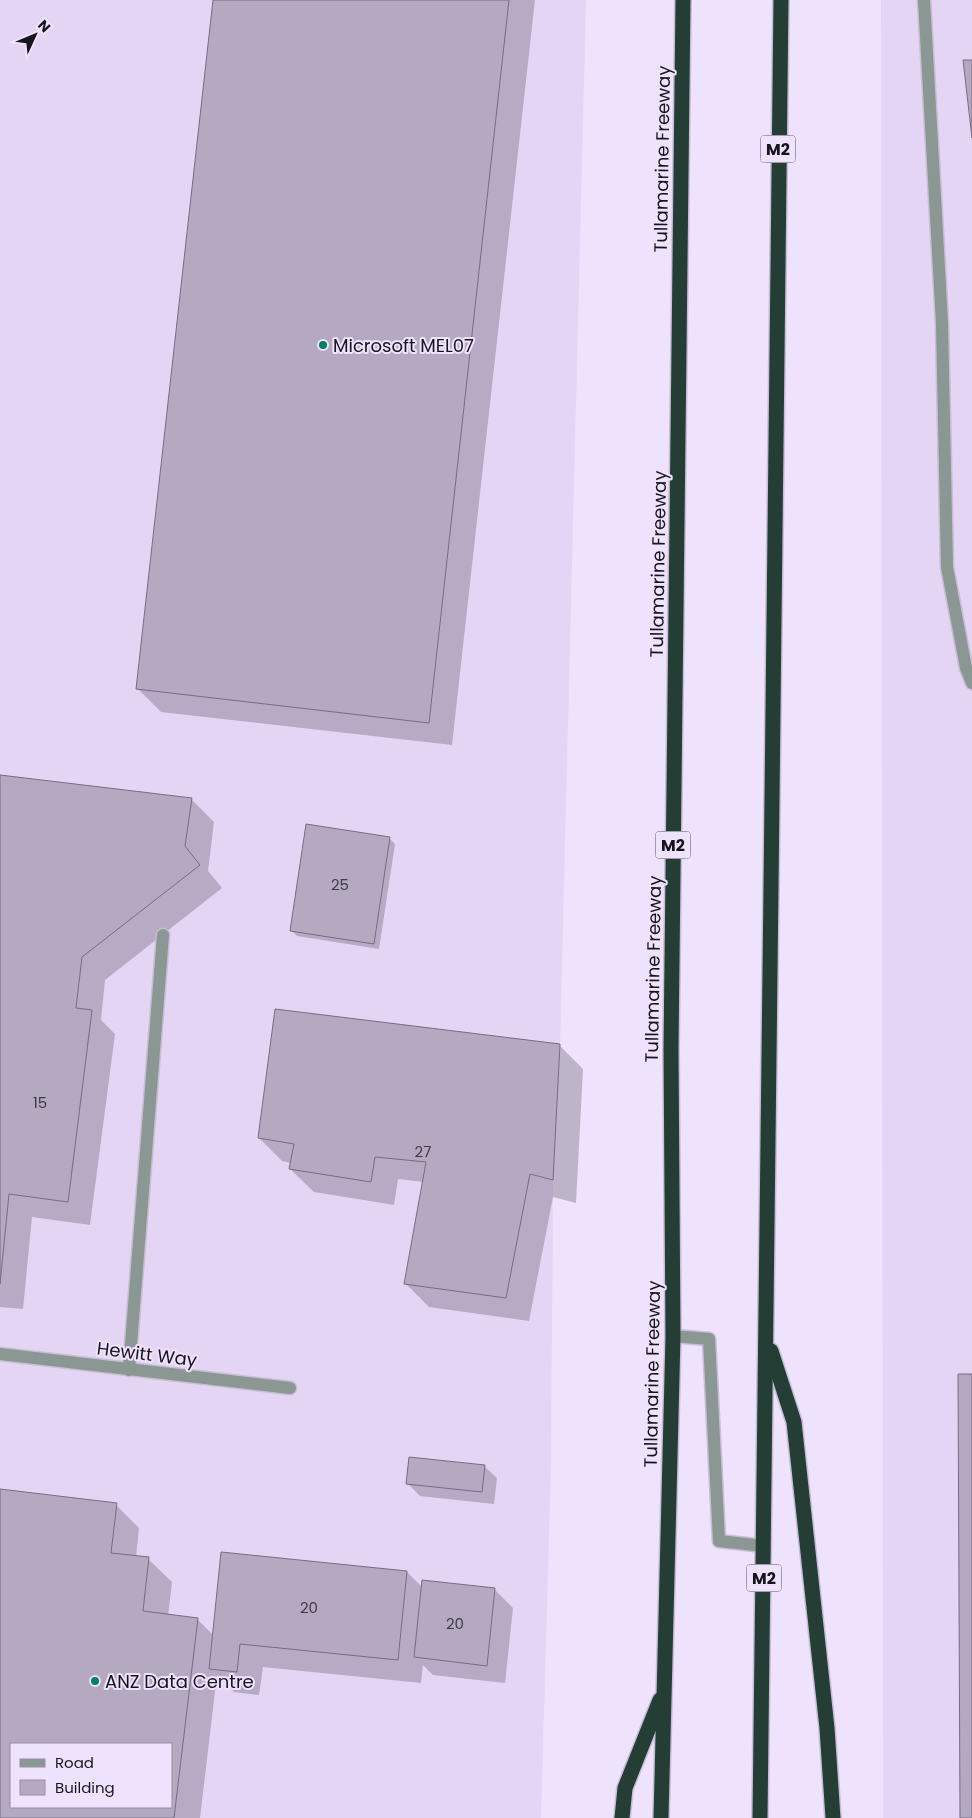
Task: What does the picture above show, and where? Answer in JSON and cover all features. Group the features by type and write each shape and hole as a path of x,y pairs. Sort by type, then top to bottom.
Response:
{"highway":[{"name":"Tullamarine Freeway","path":"661,1818 674,1336 670,1050 683,0"},
{"name":"M2","path":"760,1818 781,0"},
{"path":"767,1338 794,1422 827,1728 833,1818"},
{"path":"622,1818 625,1788 664,1690"}],"street":[{"path":"924,0 942,323 946,567 966,668 972,683"},
{"path":"129,1370 163,935"},
{"path":"674,1336 709,1339 719,1541 764,1546"},
{"name":"Hewitt Way","path":"0,1354 290,1388"}],"shaded area":[{"path":"0,0 586,0 560,1044 553,1180 551,1465 541,1818 0,1818"},
{"path":"881,0 972,0 972,1818 883,1818"}],"building":[{"name":"Microsoft MEL07","path":"213,0 509,0 429,723 136,689"},
{"path":"963,60 972,60 972,138"},
{"path":"0,775 192,798 185,846 200,865 82,957 76,1008 92,1010 68,1202 9,1194 0,1284"},
{"path":"306,824 390,837 374,944 290,931"},
{"path":"275,1009 560,1044 553,1180 530,1174 506,1298 404,1284 426,1162 375,1157 371,1182 289,1169 294,1144 258,1138"},
{"path":"958,1374 972,1374 972,1818 960,1818"},
{"path":"409,1457 485,1465 482,1492 406,1484"},
{"name":"ANZ Data Centre","path":"0,1489 117,1503 111,1553 149,1557 143,1611 198,1618 174,1818 0,1818"},
{"name":"ANZ Data Centre","path":"221,1552 407,1571 398,1660 240,1644 237,1672 209,1669"},
{"path":"422,1580 495,1588 487,1666 414,1657"}],"place":[{"name":"Microsoft MEL07","path":"323,345"},
{"name":"ANZ Data Centre","path":"95,1681"}]}
